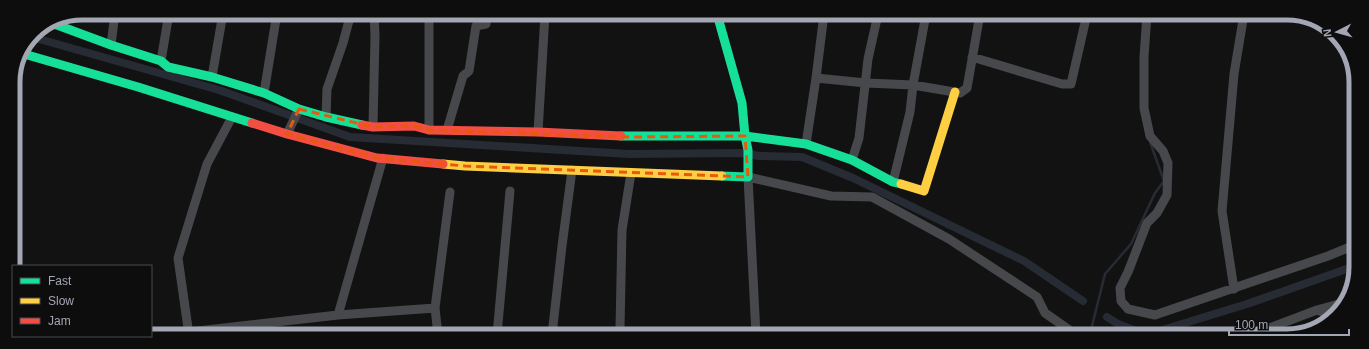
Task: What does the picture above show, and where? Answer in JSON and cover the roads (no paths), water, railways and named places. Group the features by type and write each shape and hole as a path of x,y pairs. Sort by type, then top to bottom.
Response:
{"street":[{"path":"110,44 114,20"},
{"path":"161,61 168,20"},
{"path":"212,77 222,20"},
{"path":"264,93 276,20"},
{"path":"326,117 327,88 350,20"},
{"path":"373,127 374,20"},
{"path":"429,130 430,20"},
{"path":"447,130 463,76 469,70 476,26 486,24 486,20"},
{"path":"538,132 545,20"},
{"path":"719,20 742,103 745,136 748,150 756,329"},
{"path":"806,144 823,20"},
{"path":"852,160 859,138 868,59 877,20"},
{"path":"893,182 910,112 913,85 925,20"},
{"path":"816,78 866,83 913,85 960,93 967,88 979,20"},
{"path":"972,57 1062,84 1071,84 1086,20"},
{"path":"1147,20 1144,57 1144,108 1150,136 1162,151 1168,163 1167,195 1157,213 1147,223 1128,272 1120,288 1121,301 1128,310 1154,315 1234,289 1349,247"},
{"path":"1234,289 1222,211 1234,74 1243,20"},
{"path":"60,24 110,44 161,61 168,67 212,77 264,93 299,109 326,117 373,127 414,126 429,130 538,132 631,138 745,136 806,144 852,160 893,182 924,191 955,92"},
{"path":"26,55 138,87 288,134 383,158 465,166 631,172 748,172 831,196 872,197 949,239 1037,297 1045,313 1068,329"},
{"path":"288,134 299,109"},
{"path":"188,329 178,258 207,164 232,117"},
{"path":"338,315 383,158"},
{"path":"553,329 572,170"},
{"path":"620,329 622,230 631,172"},
{"path":"498,329 510,191"},
{"path":"437,329 435,308 450,192"},
{"path":"1267,329 1317,310 1336,305"},
{"path":"222,329 338,315 435,308"},
{"path":"1317,310 1329,313"}],"waterway":[{"path":"38,39 219,90 350,137 629,154 742,153 759,156 802,157 853,178 1024,261 1083,301"},
{"path":"1091,329 1105,274 1131,244 1155,193 1164,181 1150,142"},
{"path":"1166,329 1247,304 1349,268"},
{"path":"1107,317 1118,324 1131,329"}]}
